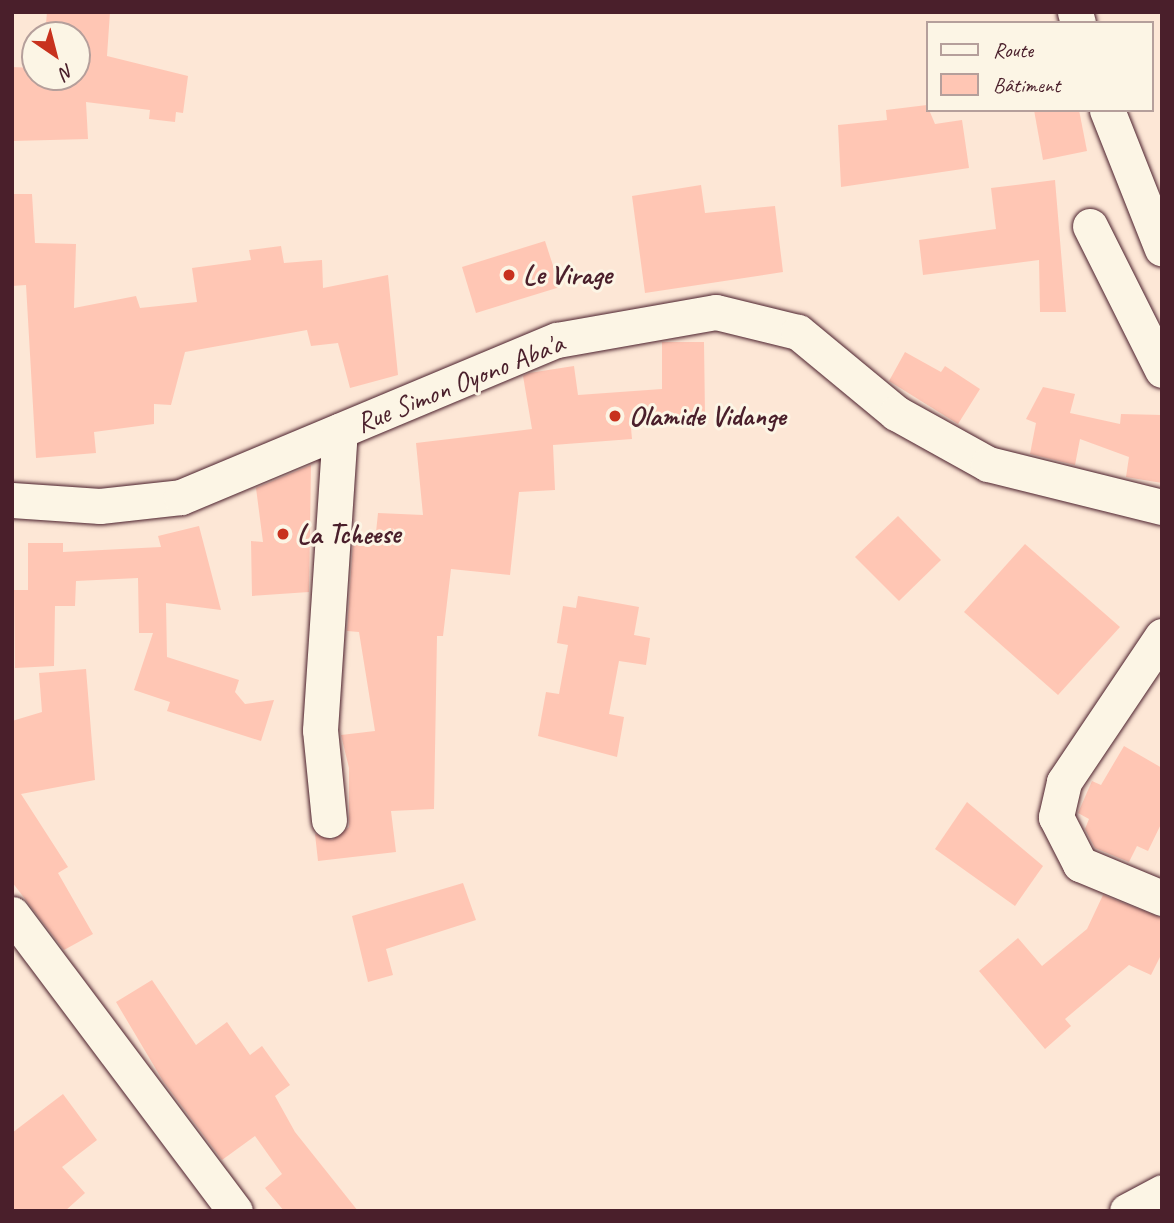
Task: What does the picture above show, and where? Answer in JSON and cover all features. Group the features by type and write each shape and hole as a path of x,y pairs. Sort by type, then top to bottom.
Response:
{"street":[{"path":"1108,112 1162,248"},
{"path":"1090,226 1162,370"},
{"name":"Rue Simon Oyono Aba'a","path":"12,500 100,506 181,497 557,340 716,312 798,331 896,413 988,464 1162,507"},
{"path":"329,820 320,730 340,431"},
{"path":"1162,636 1064,782 1056,817 1080,864 1162,898"},
{"path":"12,914 235,1211"},
{"path":"1127,1211 1162,1192"}],"building":[{"path":"47,12 110,12 107,56 188,76 183,113 176,112 175,122 149,119 150,110 86,102 88,139 12,141 12,67 21,67 21,91 91,91 91,21 46,21"},
{"path":"926,105 926,112 930,112 935,124 962,120 969,168 841,187 838,125 887,120 886,110"},
{"path":"1034,112 1079,112 1087,151 1043,160"},
{"path":"1055,180 1066,312 1040,312 1039,260 923,275 919,240 996,229 991,188"},
{"path":"701,185 705,213 775,206 783,272 645,293 632,196"},
{"path":"12,194 32,194 35,243 76,244 74,308 136,296 140,308 197,302 192,268 251,260 249,250 281,246 284,263 322,260 323,288 388,275 398,375 350,388 338,343 311,346 307,330 185,352 171,405 154,404 154,424 94,432 96,453 36,458 26,285 12,286"},
{"path":"545,241 560,287 476,313 462,267"},
{"path":"662,342 704,342 705,416 630,417 632,439 553,445 555,490 519,492 510,575 451,569 443,636 437,636 434,809 391,811 396,852 318,861 315,834 332,840 349,827 349,768 341,735 375,731 359,632 347,631 353,542 375,542 378,513 423,515 416,443 532,429 523,376 529,373 574,366 578,395 662,389"},
{"path":"905,352 941,372 945,366 980,389 958,424 889,381"},
{"path":"1043,387 1075,394 1070,413 1120,424 1121,414 1162,415 1162,483 1126,477 1129,457 1080,439 1075,465 1030,454 1036,423 1026,419"},
{"path":"311,465 309,592 252,596 251,541 263,542 256,488"},
{"path":"898,516 941,560 899,601 855,557"},
{"path":"199,526 221,610 166,603 167,657 239,680 235,692 245,704 274,700 261,741 167,711 170,702 134,690 153,633 139,633 138,578 76,581 75,606 55,606 54,666 15,668 14,590 28,590 28,543 63,543 63,552 161,547 158,536"},
{"path":"1025,544 1120,627 1058,695 964,612"},
{"path":"578,596 639,607 634,635 650,638 646,665 619,661 609,714 624,717 617,757 538,736 546,692 559,694 568,645 557,643 563,606 576,608"},
{"path":"86,669 95,780 21,794 68,867 58,873 93,934 64,950 12,882 12,721 42,712 39,673"},
{"path":"1124,746 1162,768 1162,822 1148,851 1137,846 1129,862 1095,848 1085,829 1089,819 1078,813 1092,781 1101,785"},
{"path":"967,802 1043,866 1015,906 935,849"},
{"path":"463,883 476,920 386,949 393,975 368,982 352,916"},
{"path":"1103,895 1162,918 1162,953 1151,975 1129,965 1065,1019 1071,1026 1045,1049 979,971 1018,938 1042,966 1087,929"},
{"path":"152,980 196,1045 227,1022 250,1055 262,1046 290,1085 275,1096 295,1132 358,1211 284,1211 265,1188 282,1174 255,1136 222,1160 163,1081 116,1002"},
{"path":"63,1094 97,1140 62,1167 85,1193 65,1211 12,1211 12,1133"}],"place":[{"name":"Le Virage","path":"509,275"},
{"name":"Olamide Vidange","path":"615,416"},
{"name":"La Tcheese","path":"283,534"}]}
